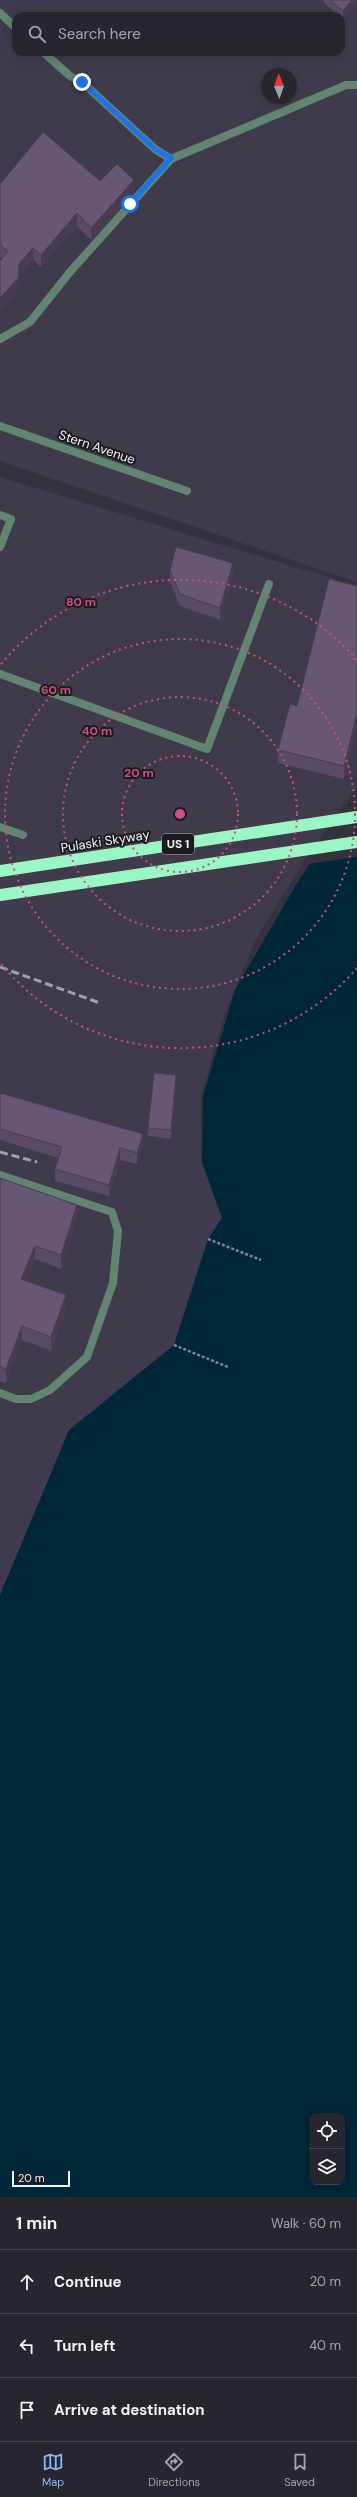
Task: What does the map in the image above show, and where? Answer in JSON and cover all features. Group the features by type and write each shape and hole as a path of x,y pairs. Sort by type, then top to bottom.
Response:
{"highway":[{"name":"Pulaski Skyway","path":"0,871 357,817"},
{"name":"US 1","path":"0,895 357,842"}],"street":[{"path":"0,13 12,24"},
{"path":"48,56 70,76 82,82 155,149 171,158"},
{"path":"0,339 30,322 70,272 171,158 346,85 357,85"},
{"name":"Stern Avenue","path":"0,426 187,491"},
{"path":"0,515 10,519 0,547"},
{"path":"0,674 206,749 269,584"},
{"path":"0,827 23,835"},
{"path":"0,1175 112,1212 118,1231 113,1282 87,1357 50,1390 31,1399 16,1399 0,1393"}],"path":[{"path":"208,1239 261,1260"},
{"path":"174,1345 228,1367"}],"shaded area":[{"path":"0,0 357,0 357,582 0,461"},
{"path":"0,477 357,586 357,786 302,864 256,939 224,1016 201,1096 201,1160 222,1218 208,1239 173,1348 73,1427 0,1599"}],"water":[{"path":"357,793 357,2197 0,2197 0,1595 69,1430 174,1345 208,1239 222,1218 202,1162 203,1096 235,990 297,883"}],"pier":[{"path":"357,791 357,857 307,864 346,807 351,806 350,799"}],"building":[{"path":"330,0 352,0 343,11"},
{"path":"43,132 100,181 117,164 134,180 91,228 77,213 41,255 33,248 19,264 18,278 0,298 0,261 8,251 0,245 0,182 1,183"},
{"path":"176,547 233,563 220,608 180,594 170,571"},
{"path":"329,579 357,586 357,713 344,766 278,750 290,704 297,706"},
{"path":"154,1073 176,1075 171,1130 148,1128"},
{"path":"0,1093 143,1134 137,1153 120,1148 109,1185 55,1169 62,1147 0,1129"},
{"path":"0,1178 77,1205 61,1255 35,1246 21,1279 66,1295 51,1337 22,1326 6,1369 0,1367"}],"railway":[{"path":"0,967 100,1003"},
{"path":"0,1152 37,1162"}],"route":[{"path":"82,82 155,149 171,158 130,204"}]}
